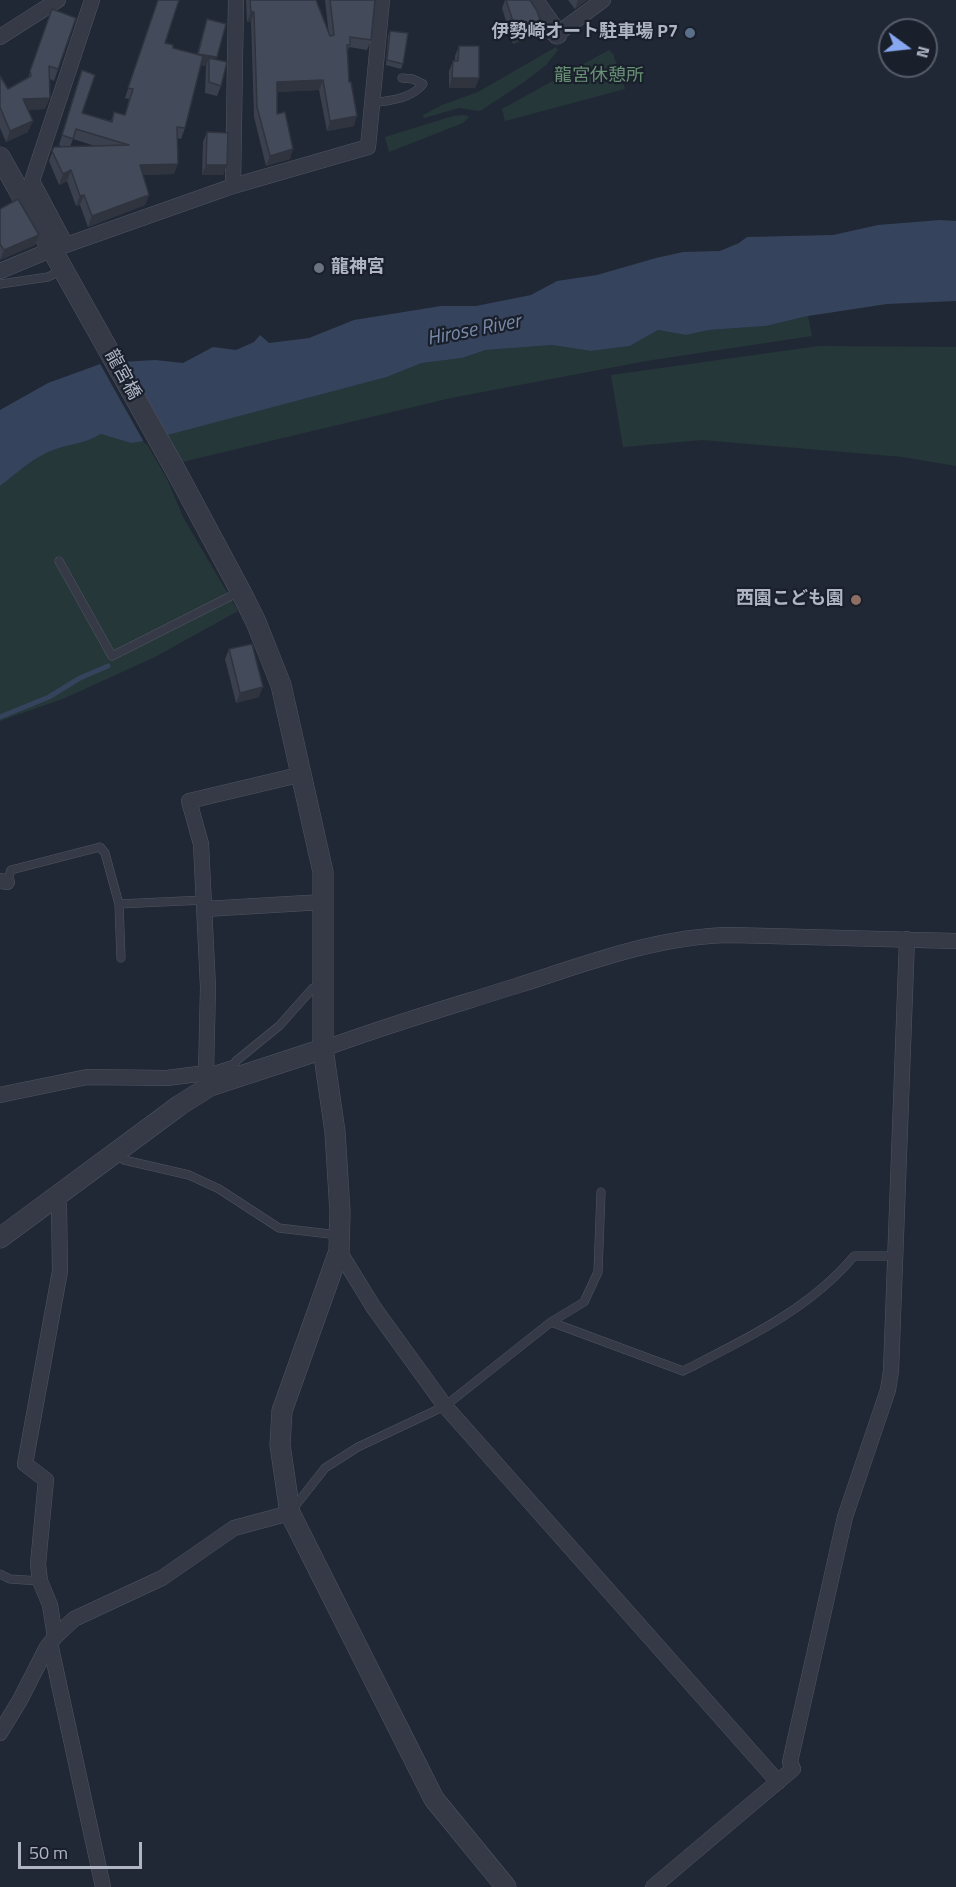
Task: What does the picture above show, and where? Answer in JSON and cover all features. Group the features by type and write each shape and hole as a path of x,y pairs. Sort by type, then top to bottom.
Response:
{"street":[{"path":"0,37 58,0"},
{"path":"92,0 32,181 66,245 233,186 368,147 382,0"},
{"path":"233,186 236,0"},
{"path":"533,0 557,34 603,0"},
{"name":"龍宮橋","path":"0,157 175,469 241,592 256,622 281,685 303,774 323,872 323,1049 335,1132 340,1243"},
{"path":"0,271 41,254"},
{"path":"220,1076 208,987 201,844 189,801 303,774"},
{"path":"204,904 323,902"},
{"path":"0,1095 87,1077 220,1076 323,1049 606,957 677,939 705,935 731,935 956,941"},
{"path":"653,1887 792,1769 790,1762 845,1517 888,1390 891,1371 907,939"},
{"path":"0,1238 220,1076"},
{"path":"55,1196 59,1206 60,1271 25,1464 46,1480 38,1564 40,1581 50,1605 52,1640 103,1887"},
{"path":"340,1243 374,1308 445,1406 778,1782"},
{"path":"340,1243 282,1411 280,1445 290,1513 434,1799 506,1887"},
{"path":"0,1733 20,1700 41,1656 52,1640 74,1620 162,1578 234,1528 290,1513"}],"lane":[{"path":"372,103 398,99 417,91 423,84 402,78"},
{"path":"0,284 67,275"},
{"path":"59,561 112,656 241,592"},
{"path":"3,882 11,870 100,847 105,853 119,904 121,958"},
{"path":"119,904 204,904"},
{"path":"220,1076 279,1026 313,988 323,987"},
{"path":"119,1152 124,1160 189,1174 219,1189 279,1228 340,1243"},
{"path":"290,1513 325,1468 358,1447 445,1406 550,1322 584,1302 598,1272 601,1192"},
{"path":"550,1322 683,1371 767,1327 838,1275 854,1256 895,1256"},
{"path":"0,1574 10,1579 40,1581"}],"green space":[{"path":"556,47 558,50 546,65 480,111 459,108 424,118 423,115 442,105 478,92"},
{"name":"龍宮休憩所","path":"609,50 613,54 625,89 505,121 502,109"},
{"path":"453,116 469,117 463,123 389,152 385,137"},
{"path":"808,316 812,336 646,361 451,398 182,462 167,435 387,377 422,363 462,358 486,350 552,345 591,351 630,346 658,330 686,335 709,330 766,326"},
{"path":"819,346 956,347 956,466 903,457 702,440 623,447 611,375"},
{"path":"101,434 131,443 145,441 167,479 184,519 238,611 155,657 65,698 0,721 0,486 41,456"}],"water":[{"name":"Hirose River","path":"940,220 956,221 956,301 887,304 808,316 766,326 709,330 686,335 658,330 630,346 591,351 552,345 486,350 462,358 422,363 387,377 145,441 131,443 101,434 41,456 0,486 0,410 48,383 103,363 155,360 183,363 213,347 236,350 254,342 260,335 269,343 309,338 354,320 441,306 476,306 531,295 557,281 597,275 656,258 683,252 720,251 747,237 833,235 878,225"}],"pier":[{"path":"103,360 165,438 145,444 99,362"}],"building":[{"path":"158,0 179,0 165,43 173,45 173,48 203,56 185,128 177,127 178,164 140,165 149,195 92,216 84,195 80,196 71,170 63,174 52,151 54,147 129,145 76,129 73,139 62,135 82,70 95,75 82,113 112,122 114,112 125,115 133,89 128,88"},
{"path":"250,0 316,0 330,36 334,35 330,0 375,0 371,40 350,37 350,45 347,45 349,82 351,82 357,116 330,121 323,80 277,82 277,114 285,112 293,149 270,156 257,107 254,12 251,12"},
{"path":"506,0 530,0 542,25 517,33"},
{"path":"52,9 76,18 58,69 49,66 50,98 23,99 33,121 10,131 0,107 0,76 8,89 31,76 30,71"},
{"path":"207,19 226,24 217,57 198,54"},
{"path":"390,31 408,33 403,64 387,60"},
{"path":"459,46 479,46 479,78 452,78 453,61 458,61"},
{"path":"209,58 227,62 221,86 209,82"},
{"path":"207,132 228,133 227,165 206,165"},
{"path":"18,199 39,235 4,250 0,244 0,209"},
{"path":"252,644 263,687 240,693 229,649"}],"waterway":[{"path":"0,717 49,697 80,678 108,666"}],"place":[{"name":"伊勢崎オート駐車場 P7","path":"690,33"},
{"name":"龍神宮","path":"319,268"},
{"name":"西園こども園","path":"856,600"}]}
